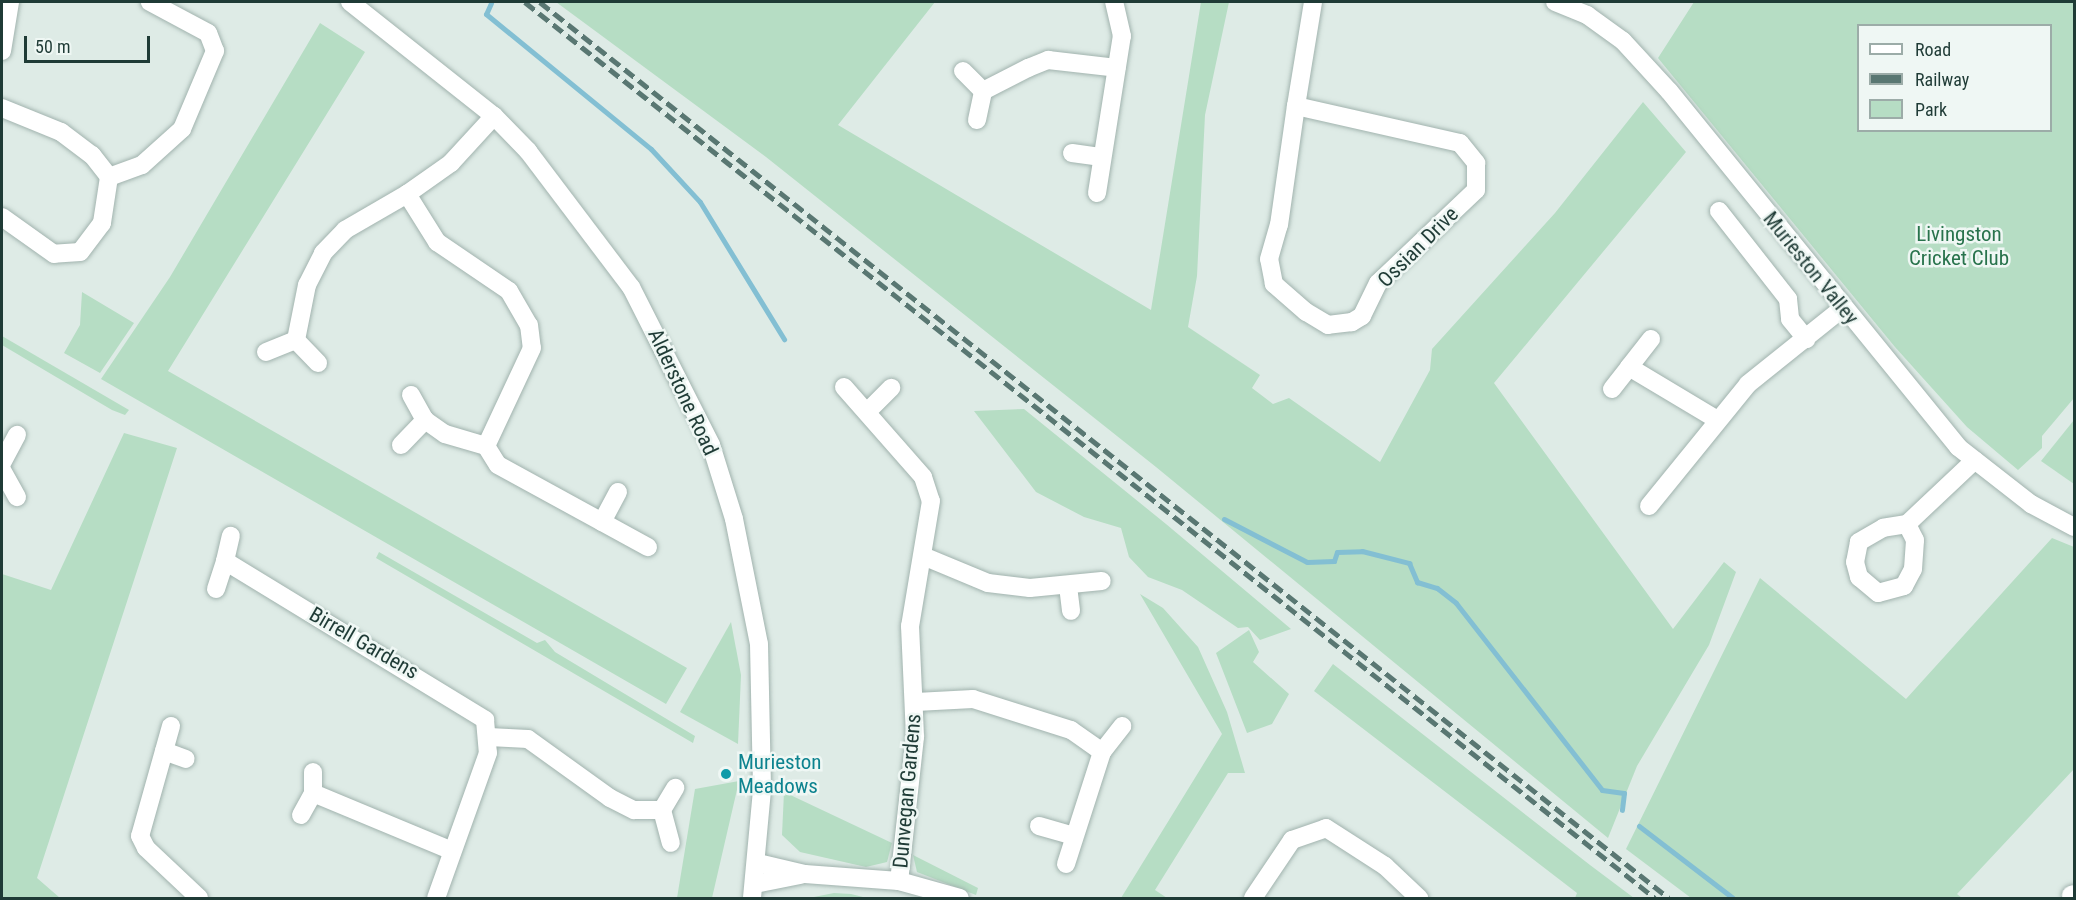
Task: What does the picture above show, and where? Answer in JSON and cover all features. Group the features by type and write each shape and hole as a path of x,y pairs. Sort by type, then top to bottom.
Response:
{"street":[{"path":"2,51 10,2"},
{"path":"109,177 142,165 182,129 215,51 208,33 150,2"},
{"name":"Alderstone Road","path":"350,2 494,116 528,150 631,287 711,445 740,542 759,644 758,863 754,891"},
{"path":"1097,193 1122,36 1114,2"},
{"name":"Ossian Drive","path":"1296,106 1460,142 1476,163 1476,190 1378,283 1362,316 1352,322 1328,325 1274,284 1269,259 1279,225 1296,106 1313,2"},
{"name":"Murieston Valley","path":"1555,2 1587,15 1623,41 1958,447 2031,504 2074,527"},
{"path":"983,91 1048,60 1116,68"},
{"path":"963,71 983,91"},
{"path":"977,120 983,91"},
{"path":"2,108 61,132 92,155 109,177 102,223 80,252 54,254 2,217"},
{"path":"296,340 307,285 323,253 345,230 407,194 451,163 494,116"},
{"path":"1072,153 1102,157"},
{"path":"407,194 437,242 509,291 529,326 532,348 486,446"},
{"path":"1719,211 1788,299 1790,319 1806,339"},
{"path":"1649,506 1716,419 1748,384 1843,308"},
{"path":"1612,389 1651,339"},
{"path":"266,352 296,340"},
{"path":"296,340 318,363"},
{"path":"1629,367 1716,419"},
{"name":"Dunvegan Gardens","path":"843,387 868,411 923,477 931,501 910,626 916,702 911,799 899,881"},
{"path":"868,411 891,388"},
{"path":"411,395 425,420 464,444 486,446"},
{"path":"401,445 425,420"},
{"path":"2,463 17,435"},
{"path":"486,446 498,465 648,547"},
{"path":"1907,524 1975,460"},
{"path":"2,470 17,497"},
{"path":"602,522 618,492"},
{"path":"216,589 231,536"},
{"path":"923,556 988,583 1068,586 1102,581"},
{"name":"Birrell Gardens","path":"225,561 475,710 485,720 489,737"},
{"path":"1068,586 1071,611"},
{"name":"Dunvegan Gardens","path":"916,702 973,699 1071,730 1102,752"},
{"path":"171,726 140,836 146,849 199,898"},
{"path":"1066,864 1102,752 1122,726"},
{"path":"436,898 489,737 528,738 626,806 662,810"},
{"path":"164,752 186,759"},
{"path":"300,815 313,793 314,772"},
{"path":"671,843 662,810 675,789"},
{"path":"313,793 453,851"},
{"path":"1039,826 1074,836"},
{"path":"1253,898 1292,840 1326,828 1385,866 1419,898"},
{"path":"758,863 805,874 899,881 960,898"},
{"path":"754,891 805,874"}],"green space":[{"path":"556,2 935,2 838,125 1151,310 1201,2 1229,2 1205,115 1197,276 1188,327 1260,375 1252,388 1273,404 1289,398 1380,462 1430,370 1432,349 1555,213 1643,102 1686,152 1494,383 1673,629 1724,562 1736,572 1709,645 1637,766 1608,838 1156,467 766,157"},
{"name":"Livingston Cricket Club","path":"1694,2 2074,2 2074,398 2042,436 2042,448 2018,470 1967,427 1895,347 1658,58"},
{"path":"320,23 365,52 168,371 687,668 666,704 101,379 170,277"},
{"path":"82,292 134,323 100,373 64,353 80,325"},
{"path":"2,336 129,410 125,415 112,410 2,345"},
{"path":"1024,409 1291,629 1260,640 1248,627 1238,628 1182,590 1148,577 1129,557 1121,528 1084,517 1036,492 974,411"},
{"path":"2074,420 2074,484 2041,461"},
{"path":"124,433 177,448 37,878 60,898 2,898 2,574 51,590"},
{"path":"2052,538 2074,547 2074,769 1957,894 1962,898 1691,898 1626,849 1760,578 1906,699"},
{"path":"379,552 537,643 545,640 555,652 695,736 693,743 376,558"},
{"path":"1140,594 1163,608 1198,647 1227,712 1245,773 1228,773 1155,890 1167,898 1121,898 1222,734"},
{"path":"731,622 741,675 738,744 680,712"},
{"path":"1249,630 1259,652 1253,662 1289,694 1272,724 1247,733 1216,653"},
{"path":"1333,664 1634,898 1575,898 1577,893 1314,691"},
{"path":"739,781 712,898 677,898 695,789"},
{"path":"784,792 892,843 887,862 866,867 800,852 782,835"},
{"path":"913,855 978,888 976,895 917,872"},
{"path":"834,893 851,894 863,897 809,898"}],"waterway":[{"path":"491,3 486,14 651,149 700,202 784,339"},
{"path":"1224,519 1307,562 1334,561 1337,552 1362,551 1409,563 1417,582 1437,588 1456,603 1602,790 1624,793 1622,810"},
{"path":"1639,826 1733,898"}],"railway":[{"path":"525,2 1655,898"},
{"path":"540,2 1669,898"}],"place":[{"name":"Murieston Meadows","path":"726,774"}]}
